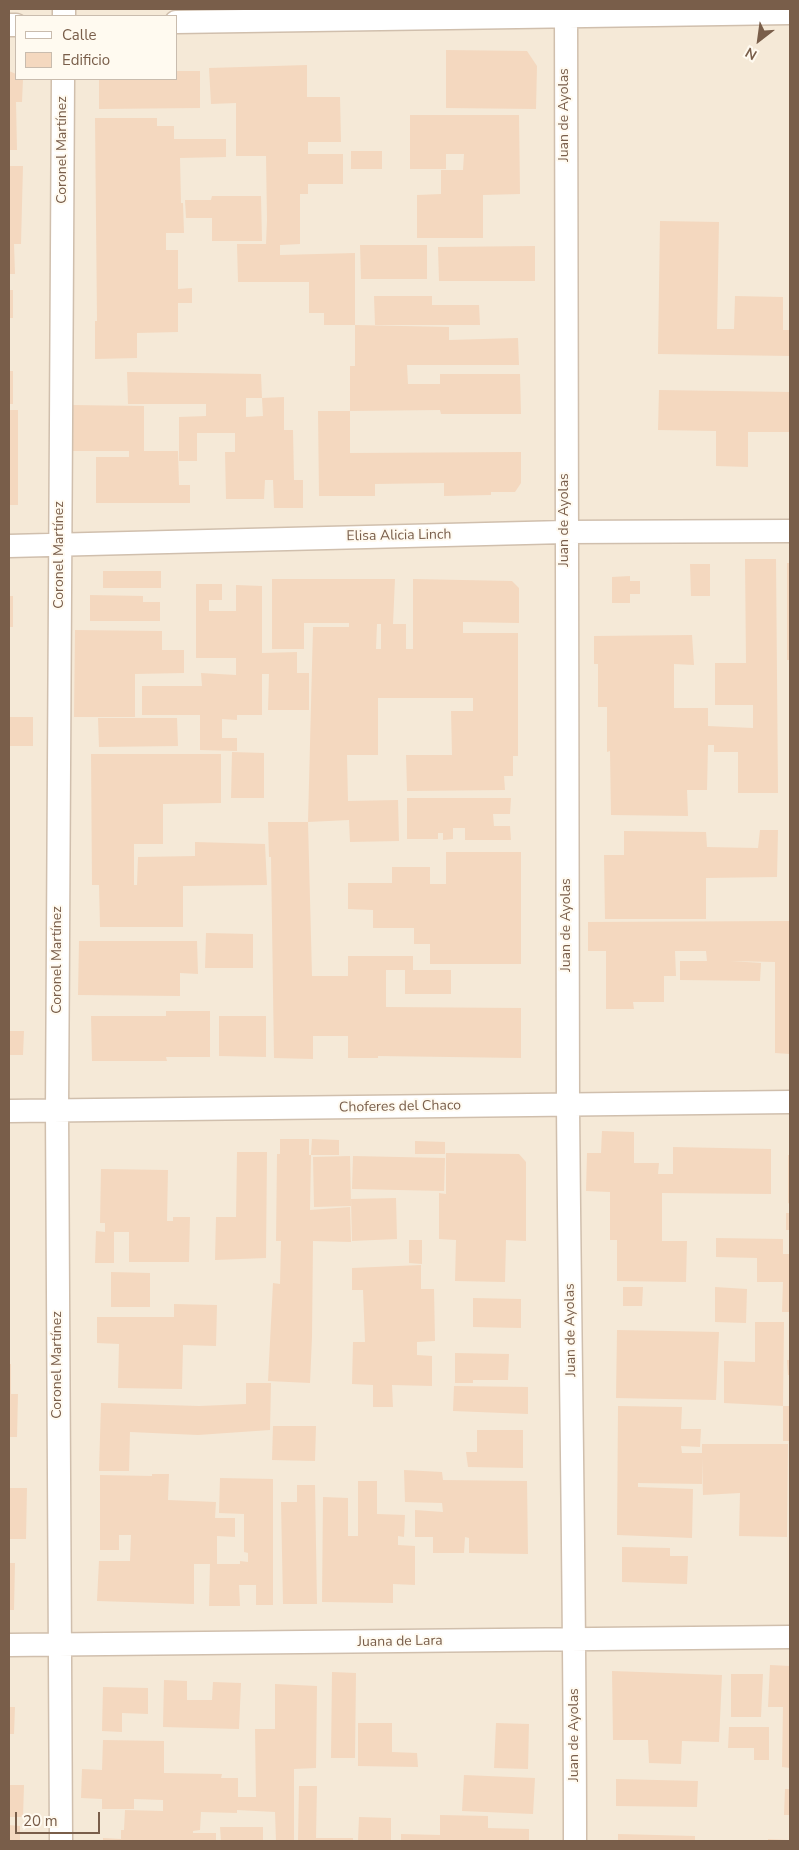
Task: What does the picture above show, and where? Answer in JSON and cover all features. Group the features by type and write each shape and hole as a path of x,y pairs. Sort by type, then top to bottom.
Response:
{"street":[{"path":"178,22 566,12 790,14"},
{"name":"Juan de Ayolas","path":"566,12 565,532 568,1105 575,1640 575,1841"},
{"name":"Coronel Martínez","path":"61,1841 57,1111 63,80"},
{"name":"Elisa Alicia Linch","path":"9,546 565,532 790,531"},
{"name":"Choferes del Chaco","path":"9,1111 790,1102"},
{"name":"Juana de Lara","path":"9,1646 790,1636"}],"shaded area":[{"path":"9,9 790,9 790,1841 9,1841"}],"building":[{"path":"446,50 527,51 537,66 536,109 446,108"},
{"path":"307,65 307,97 340,97 341,142 308,142 308,154 343,154 343,184 308,184 308,194 300,194 300,244 280,245 280,255 355,253 355,325 324,325 324,313 309,313 309,282 238,282 237,244 266,244 266,156 236,156 236,103 211,104 209,68"},
{"path":"9,71 15,74 15,80 23,80 22,102 16,102 17,150 9,150"},
{"path":"178,71 200,71 200,108 99,109 99,80 178,80"},
{"path":"410,115 519,115 520,194 483,195 483,238 417,238 417,195 441,194 441,170 463,170 464,154 446,154 446,169 410,169"},
{"path":"95,118 157,118 157,126 174,126 174,139 226,139 226,157 180,158 184,233 166,233 166,250 178,250 178,289 192,288 192,303 178,303 178,332 137,333 137,358 95,359 95,321 97,321"},
{"path":"351,151 382,151 382,169 351,169"},
{"path":"9,166 23,166 21,244 14,244 15,274 9,274"},
{"path":"212,196 261,196 262,241 212,241 212,218 186,218 185,200 211,200"},
{"path":"660,221 719,222 717,329 734,329 735,296 783,297 783,330 790,330 790,356 658,354"},
{"path":"360,245 427,245 427,279 361,279"},
{"path":"535,246 535,281 439,281 438,247"},
{"path":"9,290 13,290 13,318 9,318"},
{"path":"374,296 432,296 432,305 479,305 480,325 375,325"},
{"path":"355,325 449,327 449,340 518,338 519,365 407,365 408,384 440,384 440,374 520,374 521,414 441,414 440,410 350,411 350,366 355,366"},
{"path":"9,371 13,371 13,404 9,404"},
{"path":"127,372 261,374 262,398 284,397 284,430 293,430 294,480 303,480 303,508 274,508 273,480 265,480 264,499 226,499 225,452 235,452 235,433 197,433 197,461 179,461 179,417 206,416 206,404 128,404","holes":["246,398 262,398 263,416 246,417"]},
{"path":"659,390 790,392 790,432 748,432 748,467 716,466 716,431 658,430"},
{"path":"72,405 144,406 144,451 178,451 179,485 190,485 190,503 96,503 96,457 129,457 129,451 73,451"},
{"path":"9,410 18,410 18,505 9,505"},
{"path":"318,411 350,411 350,453 521,452 521,483 515,492 491,492 491,495 444,496 444,483 375,484 375,496 319,496"},
{"path":"745,559 776,559 778,793 738,793 738,752 714,752 714,745 708,745 707,790 687,790 688,816 611,815 610,751 607,752 607,707 598,707 598,664 594,664 594,636 692,635 694,665 674,664 674,708 708,708 708,726 753,728 753,705 715,705 715,663 746,663"},
{"path":"787,563 790,563 790,660 787,660"},
{"path":"690,564 710,564 710,596 691,596"},
{"path":"103,571 161,571 161,588 103,588"},
{"path":"630,576 630,581 640,581 640,594 630,594 630,603 612,603 612,577"},
{"path":"272,579 395,579 393,624 406,624 406,649 413,649 413,579 512,581 519,588 519,623 463,622 463,633 518,633 518,756 513,756 513,776 504,776 505,790 407,791 406,755 452,755 451,711 473,711 473,698 378,698 378,755 347,755 348,801 398,800 399,841 350,842 349,820 308,822 313,627 349,627 349,623 304,623 304,649 272,649","holes":["377,624 381,624 381,649 376,649"]},
{"path":"196,584 222,584 222,600 209,600 209,611 236,611 236,585 262,586 262,653 297,652 297,673 309,673 309,710 268,710 269,674 262,674 262,715 237,715 237,720 222,719 222,738 237,738 237,751 200,750 200,715 142,715 142,686 202,686 201,673 236,675 236,658 196,658"},
{"path":"90,595 143,596 143,602 160,602 160,621 90,621"},
{"path":"9,596 13,596 13,627 9,627"},
{"path":"75,630 162,631 162,650 184,650 184,673 135,674 135,717 74,717"},
{"path":"9,717 33,717 33,746 9,746"},
{"path":"98,718 177,718 178,746 99,747"},
{"path":"232,752 264,753 264,798 231,798"},
{"path":"91,754 221,754 221,803 163,804 163,844 134,844 134,885 137,885 138,857 195,856 195,842 265,844 267,885 183,886 183,927 100,927 99,885 92,885"},
{"path":"407,798 511,798 510,814 493,814 494,826 510,826 511,840 465,840 465,828 453,828 453,839 443,840 443,833 438,833 438,839 407,839"},
{"path":"268,822 308,822 312,976 348,976 348,956 413,956 413,970 451,970 451,994 405,994 405,970 386,970 386,1007 521,1008 521,1058 378,1056 378,1058 348,1058 348,1036 313,1036 313,1059 274,1058 271,857 269,857"},
{"path":"760,830 778,830 777,877 706,878 706,919 605,919 604,855 624,855 624,831 706,832 707,847 758,848"},
{"path":"446,852 521,852 521,964 430,964 430,944 414,944 414,928 373,928 373,910 348,909 348,883 392,883 392,867 430,867 430,884 446,884"},
{"path":"790,921 790,1054 775,1053 775,962 731,961 761,963 760,981 680,980 680,961 707,961 706,951 675,951 676,976 664,976 664,1002 633,1002 634,1009 606,1009 606,951 588,951 588,922"},
{"path":"206,933 253,934 253,968 205,968"},
{"path":"79,941 197,941 198,974 180,973 180,996 78,995"},
{"path":"166,1011 210,1011 210,1057 166,1057 167,1061 92,1061 91,1016 166,1016"},
{"path":"219,1016 266,1016 266,1057 219,1056"},
{"path":"9,1031 24,1031 23,1055 9,1055"},
{"path":"602,1131 634,1132 634,1163 659,1163 658,1174 673,1174 673,1147 771,1149 771,1194 662,1193 662,1241 687,1241 686,1282 617,1281 617,1240 610,1240 610,1192 586,1191 587,1153 601,1153"},
{"path":"280,1139 309,1139 309,1155 311,1155 310,1210 350,1207 351,1242 313,1241 310,1383 268,1381 273,1283 280,1284 281,1241 276,1241 277,1154 280,1154"},
{"path":"312,1139 339,1140 339,1155 311,1155"},
{"path":"415,1141 445,1142 445,1154 415,1154"},
{"path":"237,1152 267,1152 266,1258 215,1260 216,1217 236,1217"},
{"path":"446,1153 519,1154 526,1162 526,1241 506,1240 505,1282 455,1281 456,1240 439,1239 439,1193 446,1194"},
{"path":"788,1155 790,1155 790,1204 788,1203"},
{"path":"350,1156 351,1206 314,1207 313,1157"},
{"path":"353,1156 445,1158 444,1191 352,1189"},
{"path":"101,1169 168,1170 167,1221 173,1221 173,1217 190,1217 189,1262 129,1262 129,1232 114,1232 114,1263 95,1263 96,1231 105,1232 105,1223 100,1223"},
{"path":"396,1198 397,1239 352,1241 351,1199"},
{"path":"786,1213 790,1213 790,1230 786,1230"},
{"path":"716,1238 783,1239 783,1254 790,1254 790,1312 782,1312 783,1282 757,1282 757,1258 716,1257"},
{"path":"409,1240 422,1240 422,1264 409,1263"},
{"path":"421,1265 421,1289 434,1289 435,1341 417,1342 417,1355 432,1356 432,1386 392,1385 393,1407 373,1407 373,1385 352,1384 353,1342 365,1342 363,1290 352,1290 352,1268"},
{"path":"111,1272 150,1273 150,1307 111,1307"},
{"path":"623,1287 643,1287 642,1306 623,1306"},
{"path":"715,1287 747,1289 746,1323 715,1322"},
{"path":"473,1298 521,1299 521,1328 473,1327"},
{"path":"174,1304 217,1305 216,1346 183,1345 182,1389 118,1388 119,1344 97,1343 97,1317 174,1317"},
{"path":"755,1322 784,1322 783,1406 724,1403 724,1361 755,1362"},
{"path":"617,1330 719,1332 716,1400 616,1398"},
{"path":"455,1353 509,1354 508,1380 473,1380 473,1383 455,1383"},
{"path":"787,1360 790,1360 790,1375 788,1375"},
{"path":"9,1364 11,1364 11,1394 18,1394 17,1437 9,1437"},
{"path":"246,1383 271,1383 270,1430 198,1435 130,1432 129,1471 99,1471 101,1403 199,1406 246,1404"},
{"path":"454,1386 528,1387 528,1414 453,1411"},
{"path":"618,1406 682,1407 681,1429 701,1429 700,1447 681,1446 682,1453 702,1453 702,1444 788,1444 787,1537 739,1536 740,1493 703,1495 702,1458 702,1484 638,1483 638,1487 693,1489 692,1538 617,1535"},
{"path":"783,1406 790,1406 790,1441 783,1441"},
{"path":"273,1426 316,1426 315,1461 272,1460"},
{"path":"477,1430 523,1430 523,1468 468,1467 466,1452 477,1452"},
{"path":"404,1470 442,1472 443,1480 527,1481 528,1554 469,1553 469,1538 465,1537 464,1553 433,1553 433,1537 415,1537 415,1510 443,1512 442,1503 405,1502"},
{"path":"152,1474 169,1474 168,1500 216,1502 215,1518 235,1518 235,1537 217,1536 217,1564 240,1564 240,1561 248,1562 248,1553 244,1552 244,1514 219,1513 220,1478 273,1479 273,1605 256,1605 256,1585 239,1585 240,1606 209,1606 210,1564 194,1564 194,1604 97,1601 99,1561 130,1561 131,1535 119,1535 119,1550 100,1550 100,1475 152,1476"},
{"path":"358,1481 377,1481 377,1514 405,1515 404,1537 398,1536 398,1545 415,1546 415,1585 393,1584 393,1603 322,1602 323,1497 348,1498 348,1536 358,1536"},
{"path":"297,1485 315,1485 317,1604 283,1604 281,1502 297,1502"},
{"path":"9,1488 27,1488 26,1539 9,1539"},
{"path":"622,1547 670,1548 670,1556 688,1556 687,1584 622,1582"},
{"path":"9,1563 15,1563 14,1610 9,1610"},
{"path":"770,1665 790,1666 790,1768 782,1767 783,1707 768,1707"},
{"path":"612,1671 722,1675 719,1742 682,1741 681,1764 649,1763 648,1740 613,1740"},
{"path":"332,1672 356,1673 355,1758 331,1758"},
{"path":"731,1674 763,1674 761,1717 731,1717"},
{"path":"164,1680 187,1681 187,1700 212,1700 213,1682 241,1683 239,1729 163,1727"},
{"path":"275,1684 317,1686 316,1768 294,1769 294,1841 276,1841 275,1812 237,1810 237,1813 201,1812 200,1830 193,1831 193,1833 216,1833 216,1841 103,1841 103,1838 121,1839 121,1830 124,1830 125,1810 163,1811 163,1800 134,1799 134,1809 102,1809 102,1799 81,1798 82,1769 102,1770 103,1740 164,1741 164,1773 222,1774 221,1778 238,1778 238,1797 256,1797 255,1729 275,1729"},
{"path":"103,1687 148,1688 148,1714 122,1713 122,1732 102,1731"},
{"path":"9,1707 15,1707 14,1734 9,1734"},
{"path":"358,1723 392,1723 392,1752 417,1753 418,1767 358,1766"},
{"path":"496,1723 529,1724 528,1769 494,1768"},
{"path":"729,1727 769,1727 769,1760 754,1760 754,1748 728,1748"},
{"path":"464,1775 535,1778 533,1814 462,1811"},
{"path":"616,1779 698,1781 697,1807 616,1806"},
{"path":"9,1785 24,1785 23,1817 9,1817"},
{"path":"299,1786 317,1786 316,1838 353,1838 353,1841 298,1841"},
{"path":"785,1789 790,1789 790,1815 784,1815"},
{"path":"440,1815 488,1816 488,1828 529,1829 529,1841 401,1841 401,1834 440,1835"},
{"path":"359,1817 391,1818 391,1841 358,1841"},
{"path":"9,1825 20,1826 20,1841 9,1841"},
{"path":"220,1827 263,1827 263,1841 221,1841"},
{"path":"618,1834 695,1836 695,1841 618,1841"},
{"path":"768,1839 788,1840 788,1841 768,1841"}]}
